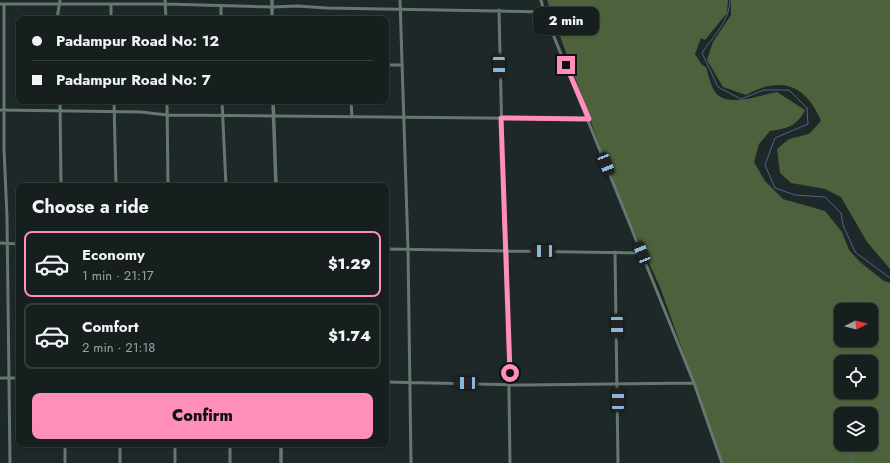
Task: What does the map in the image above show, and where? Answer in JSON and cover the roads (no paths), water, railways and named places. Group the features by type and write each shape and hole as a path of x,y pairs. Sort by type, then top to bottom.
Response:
{"street":[{"path":"165,0 166,16"},
{"path":"272,0 272,16"},
{"path":"400,0 408,249 411,463"},
{"path":"541,0 544,12 589,119 694,383 722,463"},
{"path":"10,463 8,244 2,110 2,4 60,2 111,5 165,4 221,7 297,6 327,8 400,8 544,12"},
{"path":"58,16 60,2"},
{"path":"111,5 111,16"},
{"path":"221,7 221,16"},
{"path":"499,10 504,226 507,251 510,463"},
{"path":"389,65 402,65"},
{"path":"60,104 61,183"},
{"path":"114,104 116,183"},
{"path":"167,104 168,183"},
{"path":"222,104 226,183"},
{"path":"273,104 276,183"},
{"path":"351,104 352,117"},
{"path":"2,110 223,116 273,115 589,119"},
{"path":"0,243 16,244"},
{"path":"389,249 642,253"},
{"path":"615,252 618,463"},
{"path":"0,378 16,378"},
{"path":"389,382 618,385 694,383"},
{"path":"65,447 65,463"},
{"path":"120,447 120,463"},
{"path":"175,447 175,463"},
{"path":"230,447 230,463"},
{"path":"280,463 281,447"}],"waterway":[{"path":"730,0 724,22 702,53 718,87 741,99 764,90 789,90 807,108 808,124 775,138 765,165 775,188 795,195 825,197 841,213 843,225 855,252 890,278"},
{"path":"878,415 890,407"},
{"path":"852,463 853,451"}]}
